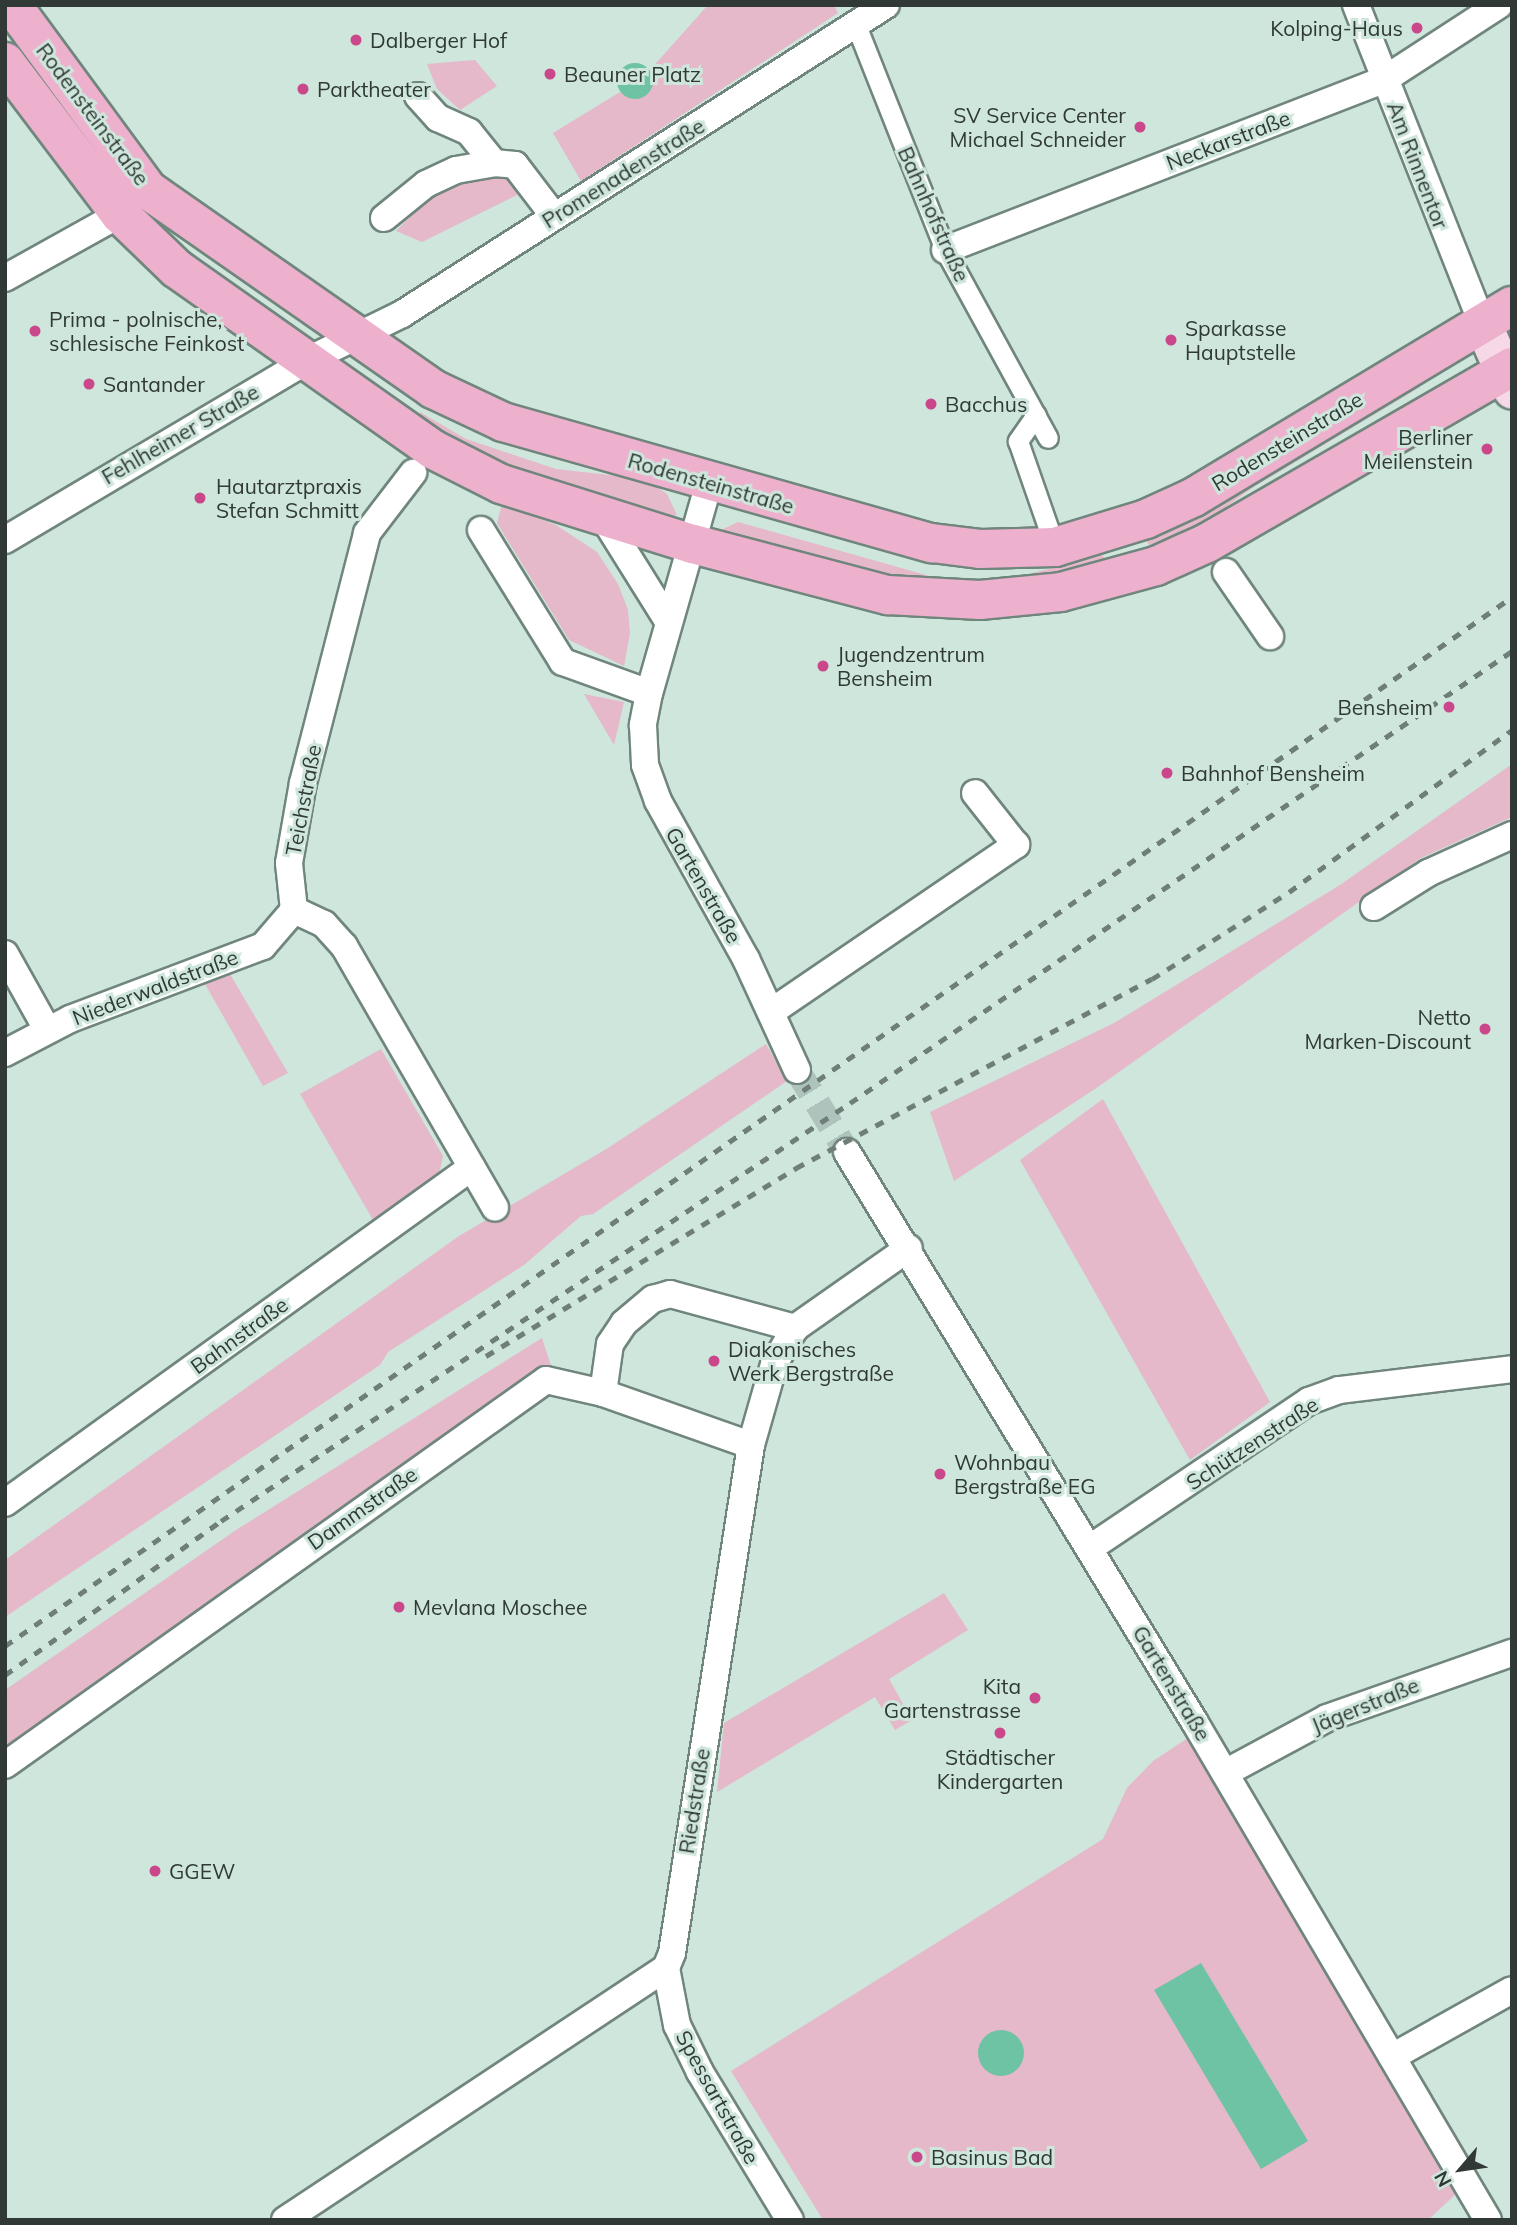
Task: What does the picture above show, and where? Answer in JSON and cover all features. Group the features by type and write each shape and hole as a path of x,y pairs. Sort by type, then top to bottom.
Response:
{"main road":[{"name":"Rodensteinstraße","path":"12,5 148,190 360,338 466,406 709,483 932,543 980,549 1055,547 1112,532 1194,497 1497,315"},
{"name":"Rodensteinstraße","path":"5,62 120,214 177,269 432,449 502,484 603,517 693,544 888,595 980,600 1061,592 1139,572 1262,513 1509,376"},
{"path":"1497,315 1509,376"}],"street":[{"name":"Promenadenstraße","path":"360,338 554,216 853,15 886,5"},
{"name":"Am Rinnentor","path":"1356,5 1385,79 1497,315"},
{"name":"Neckarstraße","path":"945,250 1385,79 1499,5"},
{"name":"Bahnhofstraße","path":"853,15 945,250 1048,438"},
{"path":"418,96 438,118 469,132 494,163"},
{"path":"384,218 426,184 456,170 494,163 515,165 554,216"},
{"path":"5,278 120,214"},
{"name":"Fehlheimer Straße","path":"5,540 306,361 360,338"},
{"path":"1036,415 1018,441 1055,547"},
{"name":"Teichstraße","path":"294,910 289,863 303,783 367,533 413,473"},
{"name":"Gartenstraße","path":"709,483 693,544 667,621 649,693 643,744 651,785 771,1012 797,1070"},
{"path":"603,517 667,621"},
{"path":"481,530 563,662 649,693"},
{"path":"1226,572 1270,636"},
{"path":"771,1012 1016,845 975,793"},
{"path":"1374,907 1428,873 1512,835"},
{"path":"294,910 324,924 344,946 495,1208"},
{"name":"Niederwaldstraße","path":"5,1053 47,1029 263,946 294,910"},
{"path":"5,954 47,1029"},
{"name":"Gartenstraße","path":"847,1152 909,1248 1090,1548 1488,2220"},
{"name":"Bahnstraße","path":"5,1503 472,1167"},
{"name":"Riedstraße","path":"666,1968 672,1953 751,1445 774,1364 795,1328 909,1248"},
{"path":"603,1393 610,1344 624,1323 653,1299 670,1294 795,1328"},
{"name":"Schützenstraße","path":"1090,1548 1309,1401 1339,1391 1512,1369"},
{"name":"Dammstraße","path":"5,1765 546,1380 603,1393 751,1445"},
{"name":"Jägerstraße","path":"1225,1773 1327,1718 1512,1653"},
{"path":"285,2220 666,1968"},
{"name":"Spessartstraße","path":"666,1968 677,2025 700,2072 790,2220"},
{"path":"1392,2057 1512,1990"}],"shaded area":[{"path":"708,5 834,5 838,13 581,181 553,133 620,92 632,99 654,84 650,70"},
{"path":"475,60 497,86 460,110 437,89 427,64"},
{"path":"635,63 648,68 653,81 648,94 635,99 622,94 617,81 622,68"},
{"path":"509,174 525,191 422,242 396,231 433,194 475,176"},
{"path":"1416,381 1420,387 1252,488 1197,528 1151,550 1145,537"},
{"path":"420,412 466,439 556,469 645,479 667,494 677,515 663,518 525,475 419,425"},
{"path":"502,504 556,525 597,552 618,584 628,610 630,633 624,666 569,640 497,523"},
{"path":"738,522 940,579 1006,580 1102,555 1109,564 1028,582 908,583 726,538 721,530"},
{"path":"584,694 624,702 614,745"},
{"path":"1512,764 1512,817 1421,858 1095,1089 954,1181 930,1112 1114,1023 1340,885"},
{"path":"230,974 288,1073 263,1086 205,984"},
{"path":"766,1044 787,1081 593,1214 581,1216 524,1265 388,1352 380,1365 5,1617 5,1560 459,1236 608,1148"},
{"path":"381,1049 443,1156 439,1174 373,1220 300,1094"},
{"path":"1103,1099 1270,1402 1190,1460 1020,1160"},
{"path":"542,1338 552,1369 449,1433 5,1751 5,1690 236,1530"},
{"path":"944,1593 968,1630 889,1679 912,1720 895,1730 875,1697 717,1792 724,1723"},
{"path":"1191,1736 1458,2192 1428,2220 823,2220 731,2071 1103,1839 1127,1788 1153,1761"},
{"path":"1201,1963 1308,2141 1261,2169 1154,1990"},
{"path":"1001,2030 1017,2037 1024,2053 1017,2069 1001,2076 985,2069 978,2053 985,2037"}],"tunnel":[{"path":"797,1070 847,1152"}],"railway":[{"path":"5,1646 1512,597"},
{"path":"5,1675 221,1521 850,1103 1512,651"},
{"path":"486,1356 796,1168 1152,979 1289,892 1512,730"}],"place":[{"name":"Kolping-Haus","path":"1417,28"},
{"name":"Dalberger Hof","path":"356,40"},
{"name":"Beauner Platz","path":"550,74"},
{"name":"Parktheater","path":"303,89"},
{"name":"SV Service Center Michael Schneider","path":"1140,127"},
{"name":"Prima - polnische, schlesische Feinkost","path":"35,331"},
{"name":"Sparkasse Hauptstelle","path":"1171,340"},
{"name":"Santander","path":"89,384"},
{"name":"Bacchus","path":"931,404"},
{"name":"Berliner Meilenstein","path":"1487,449"},
{"name":"Hautarztpraxis Stefan Schmitt","path":"200,498"},
{"name":"Jugendzentrum Bensheim","path":"823,666"},
{"name":"Bensheim","path":"1449,707"},
{"name":"Bahnhof Bensheim","path":"1167,773"},
{"name":"Netto Marken-Discount","path":"1485,1029"},
{"name":"Diakonisches Werk Bergstraße","path":"714,1361"},
{"name":"Wohnbau Bergstraße EG","path":"940,1474"},
{"name":"Mevlana Moschee","path":"399,1607"},
{"name":"Kita Gartenstrasse","path":"1035,1698"},
{"name":"Städtischer Kindergarten","path":"1000,1733"},
{"name":"GGEW","path":"155,1871"},
{"name":"Basinus Bad","path":"917,2157"}]}
